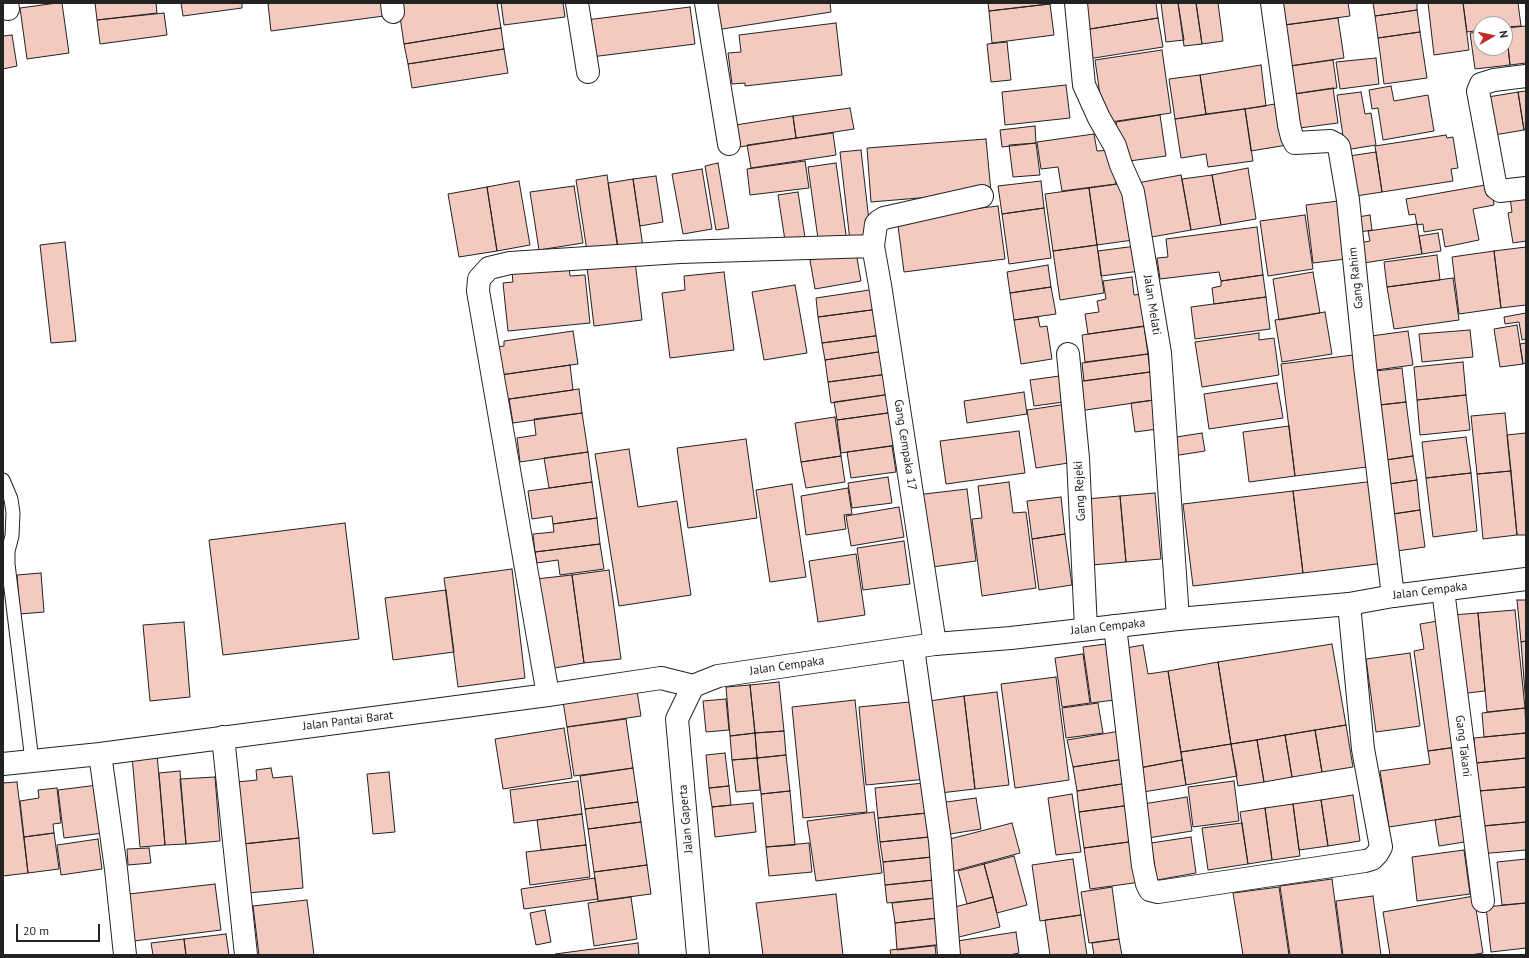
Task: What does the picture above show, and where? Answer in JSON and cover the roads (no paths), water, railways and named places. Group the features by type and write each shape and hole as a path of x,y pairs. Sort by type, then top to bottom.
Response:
{"street":[{"path":"577,3 588,72"},
{"path":"706,3 729,144"},
{"name":"Jalan Melati","path":"1076,3 1084,85 1099,118 1115,146 1120,165 1133,192 1160,353 1178,619"},
{"name":"Gang Rahim","path":"1272,3 1292,138 1295,143 1330,142 1339,147 1348,200 1365,366 1393,596"},
{"path":"1526,76 1494,80 1481,84 1478,91 1496,188 1500,191 1526,188"},
{"name":"Gang Cempaka 17","path":"935,644 873,246 876,224 884,218 982,196"},
{"path":"548,695 478,291 479,279 489,268 510,263 680,252 873,246"},
{"name":"Gang Rejeki","path":"1068,354 1078,458 1086,629"},
{"name":"Jalan Cempaka","path":"693,686 718,676 935,644 1011,638 1178,619 1349,604 1393,596 1526,579"},
{"name":"Gang Takani","path":"1443,590 1483,901"},
{"path":"1115,626 1143,866 1150,890 1158,892 1365,861 1372,859 1377,854 1381,847 1363,750 1349,604"},
{"path":"913,648 939,835 949,955"},
{"name":"Jalan Pantai Barat","path":"3,764 100,754 548,695 660,678 693,686"},
{"name":"Jalan Gaperta","path":"693,686 677,719 698,955"},
{"path":"223,737 246,955"},
{"path":"100,754 116,869 125,955"}],"lane":[{"path":"3,480 11,499 13,513 12,536 8,551 9,570 32,761"}]}
